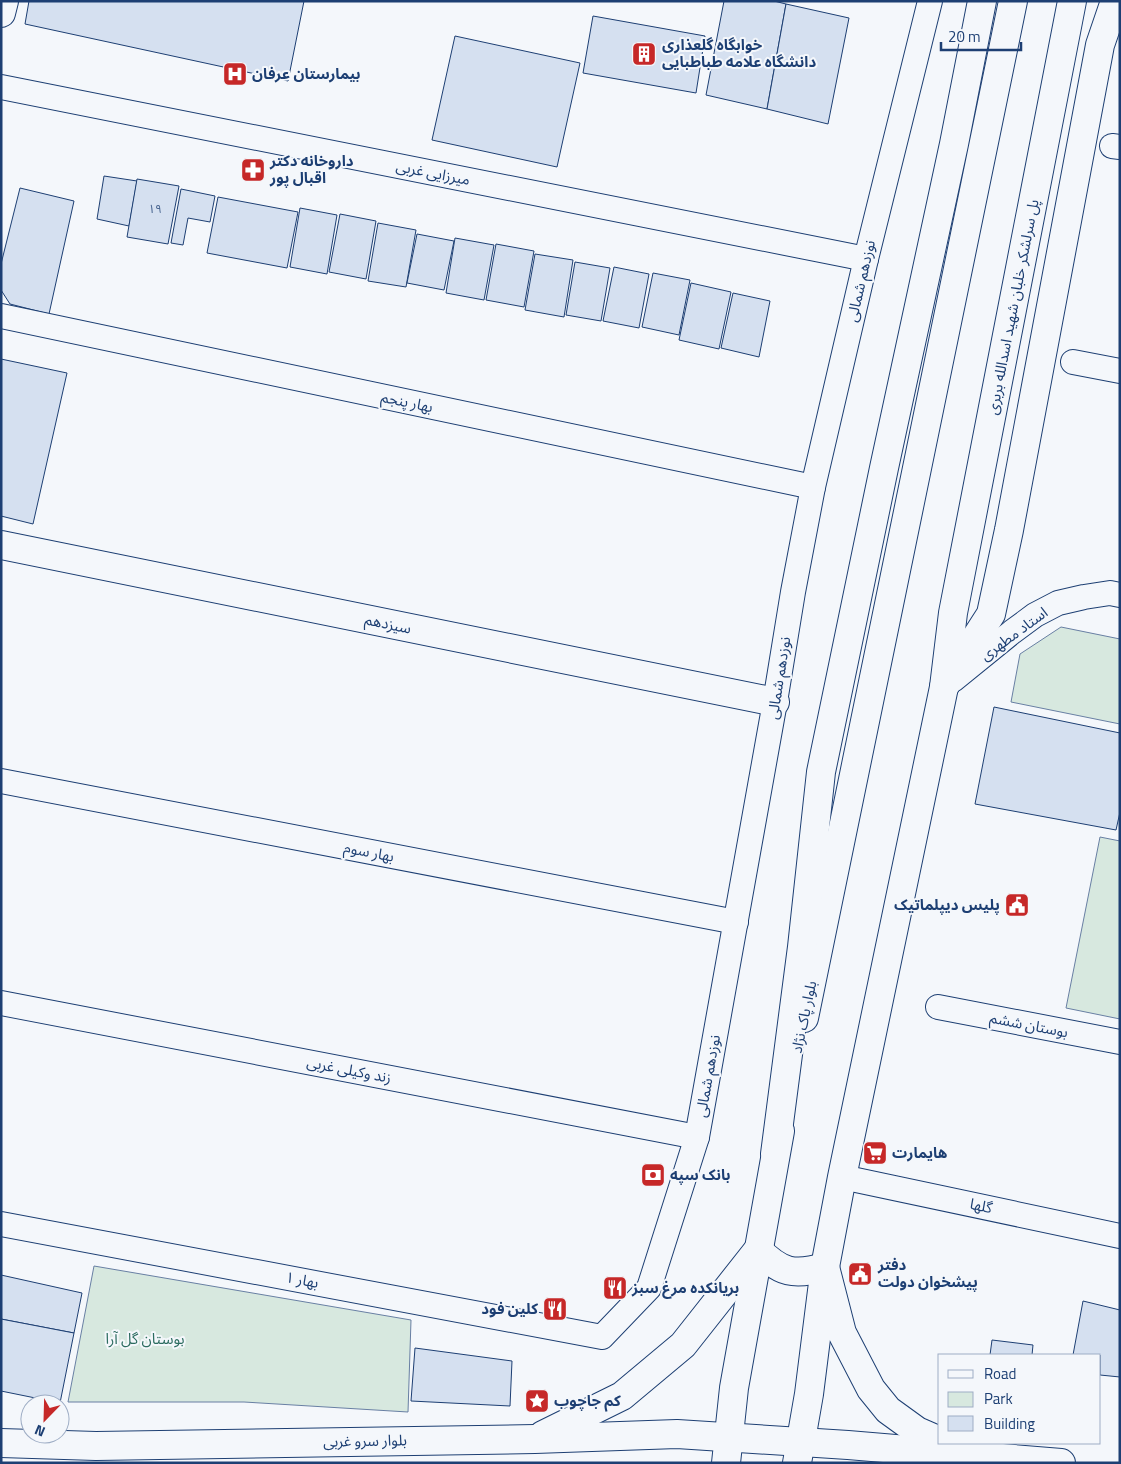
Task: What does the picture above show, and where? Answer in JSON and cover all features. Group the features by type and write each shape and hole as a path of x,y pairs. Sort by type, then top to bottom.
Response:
{"main road":[{"path":"1,13 4,1"},
{"path":"775,1154 802,947 821,772 954,144 982,1"},
{"name":"بلوار پاک نژاد","path":"728,1450 734,1388 775,1154 854,778 889,599 958,276 1013,1"},
{"name":"پل سرلشکر خلبان شهید اسدالله بربری","path":"944,687 953,613 1072,1"},
{"path":"1061,1463 968,1455 799,1452 809,1394 825,1267 842,1177 944,687 991,614 1009,530 1100,45 1115,1"},
{"name":"سیزدهم","path":"1,545 775,702"},
{"path":"535,1439 622,1396 683,1345 758,1250 772,1263 789,1271 807,1272 825,1267"},
{"path":"825,1267 842,1333 871,1389 888,1410 917,1431 938,1441"},
{"name":"بلوار سرو غربی","path":"1,1443 96,1446 535,1439 677,1434 728,1450 799,1452"},
{"path":"945,1444 968,1455"}],"street":[{"name":"نوزدهم شمالی","path":"602,1337 649,1288 697,1137 813,488 866,259 930,1"},
{"name":"میرزایی غربی","path":"1,87 866,259"},
{"name":"بهار پنجم","path":"1,316 813,488"},
{"path":"1073,362 1120,371"},
{"name":"استاد مطهری","path":"944,687 1035,616 1058,604 1084,597 1110,593 1120,595"},
{"name":"بهار سوم","path":"1,781 736,922"},
{"name":"زند وکیلی غربی","path":"1,1003 697,1137"},
{"name":"بوستان ششم","path":"938,1007 1120,1042"},
{"name":"گلها","path":"842,1177 1120,1236"},
{"name":"بهار ۱","path":"1,1224 602,1337"}],"green space":[{"path":"1061,627 1120,639 1120,724 1011,702 1020,654"},
{"path":"1100,837 1120,841 1120,1019 1066,1008"},
{"name":"بوستان گل‌ آرا","path":"94,1266 411,1320 408,1412 244,1402 70,1402 70,1394"}],"building":[{"name":"بیمارستان عرفان","path":"29,1 304,1 288,81 25,24"},
{"path":"724,1 774,1 786,4 767,109 706,95"},
{"path":"786,4 849,18 828,124 767,109"},
{"name":"خوابگاه گلعذاری دانشگاه علامه طباطبایی","path":"593,16 705,36 696,93 583,73"},
{"path":"455,36 580,63 557,167 432,140"},
{"path":"104,176 137,181 129,226 97,219"},
{"path":"137,179 179,186 168,244 127,237"},
{"path":"20,188 74,201 49,314 10,304 1,290 1,264"},
{"path":"181,189 215,196 210,222 188,218 183,245 171,243"},
{"path":"218,197 298,212 287,268 207,253"},
{"path":"300,208 337,215 327,274 290,267"},
{"path":"340,214 376,221 366,279 329,272"},
{"path":"378,223 416,230 406,287 368,281"},
{"path":"417,234 454,241 444,290 407,283"},
{"path":"455,238 494,245 484,300 446,293"},
{"path":"496,244 534,251 524,307 486,300"},
{"path":"535,254 573,260 564,317 525,310"},
{"path":"575,262 610,268 601,321 566,315"},
{"path":"614,267 649,274 639,328 603,321"},
{"path":"653,273 690,280 679,335 642,327"},
{"path":"691,283 731,292 719,349 679,340"},
{"path":"733,293 770,301 759,357 721,348"},
{"path":"1,359 67,373 33,524 1,516"},
{"path":"994,707 1120,733 1120,812 1116,830 975,804"},
{"path":"1,1275 82,1293 74,1333 1,1319"},
{"path":"1083,1301 1120,1310 1120,1377 1101,1375 1101,1354 1073,1354"},
{"path":"1,1319 74,1333 62,1394 20,1395 1,1391"},
{"path":"992,1340 1033,1345 1032,1354 990,1354"},
{"path":"415,1348 512,1361 510,1406 411,1401"}],"place":[{"name":"خوابگاه گلعذاری دانشگاه علامه طباطبایی","path":"644,54"},
{"name":"بیمارستان عرفان","path":"235,74"},
{"name":"داروخانه دکتر اقبال پور","path":"253,170"},
{"name":"پلیس دیپلماتیک","path":"1017,905"},
{"name":"هایمارت","path":"875,1153"},
{"name":"بانک سپه","path":"653,1175"},
{"name":"دفتر پیشخوان دولت","path":"860,1274"},
{"name":"بریانکده مرغ سبز","path":"615,1288"},
{"name":"کلین فود","path":"555,1309"},
{"name":"کم جاچوب","path":"537,1401"}]}
